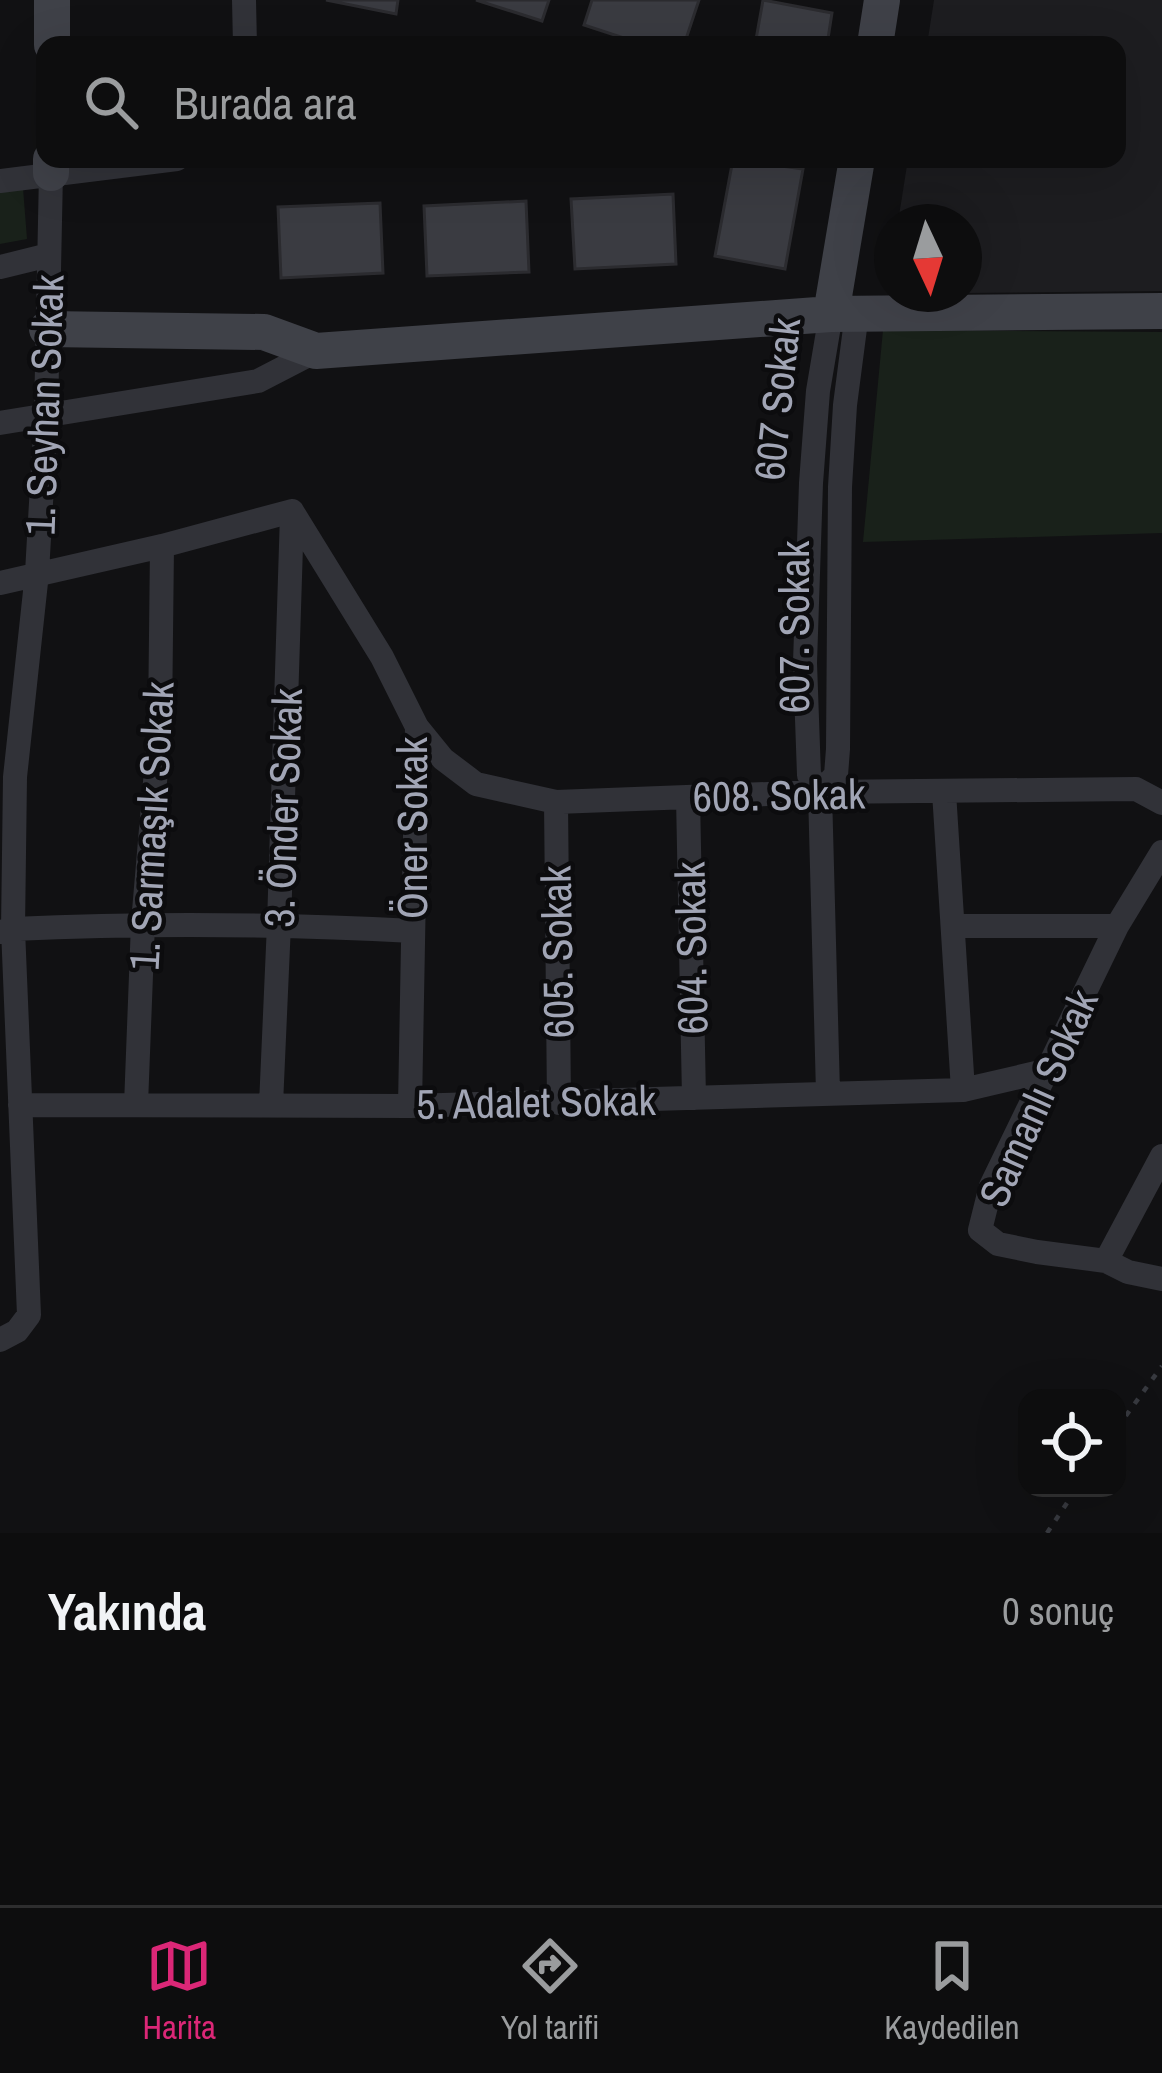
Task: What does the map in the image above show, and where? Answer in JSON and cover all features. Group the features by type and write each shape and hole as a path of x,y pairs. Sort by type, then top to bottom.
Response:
{"street":[{"path":"52,0 52,36"},
{"path":"244,0 245,36"},
{"path":"876,36 882,0"},
{"path":"901,36 907,0"},
{"path":"0,181 44,168"},
{"name":"1. Seyhan Sokak","path":"0,1340 17,1331 29,1315 6,930 37,573 51,168"},
{"name":"607 Sokak","path":"820,793 809,775 805,663 811,483 818,391 844,313 855,168"},
{"path":"844,313 880,168"},
{"path":"0,267 50,255"},
{"path":"0,423 257,381 316,351 844,313 1162,311"},
{"path":"47,328 264,332 316,351"},
{"path":"0,583 292,511"},
{"name":"Öner Sokak","path":"292,511 382,657 417,728 410,1106"},
{"name":"3. Önder Sokak","path":"271,1105 292,511"},
{"name":"1. Sarmaşık Sokak","path":"136,1106 143,923 160,723 162,546"},
{"name":"608. Sokak","path":"417,728 443,758 476,784 556,802 1136,789 1162,802"},
{"path":"944,792 963,1090"},
{"path":"820,793 828,1093"},
{"name":"604. Sokak","path":"688,797 694,1098"},
{"name":"605. Sokak","path":"556,802 559,1103"},
{"name":"Samanlı Sokak","path":"1106,1261 998,1244 980,1230 991,1186 1117,926 1161,855"},
{"path":"6,930 143,923 413,932"},
{"path":"953,926 1117,926"},
{"name":"5. Adalet Sokak","path":"20,1105 410,1106 963,1090 1049,1070"},
{"path":"1162,1156 1106,1261 1128,1272 1162,1279"}],"path":[{"path":"1126,1416 1162,1366"},
{"path":"1047,1533 1071,1497"}],"shaded area":[{"path":"934,0 1162,0 1162,291 982,293 982,204 901,204 907,168 1126,168 1126,36 928,36"},
{"path":"23,188 27,239 0,244 0,192"},
{"path":"883,330 1162,332 1162,533 863,542"}],"building":[{"path":"326,0 398,0 396,14"},
{"path":"476,0 549,0 542,21"},
{"path":"592,0 699,0 687,36 618,36 584,25"},
{"path":"763,0 832,13 828,36 757,36"},
{"path":"731,168 803,169 785,269 715,256"},
{"path":"673,194 676,264 575,269 571,199"},
{"path":"526,201 529,272 427,276 424,206"},
{"path":"380,203 383,273 281,278 278,207"}]}
